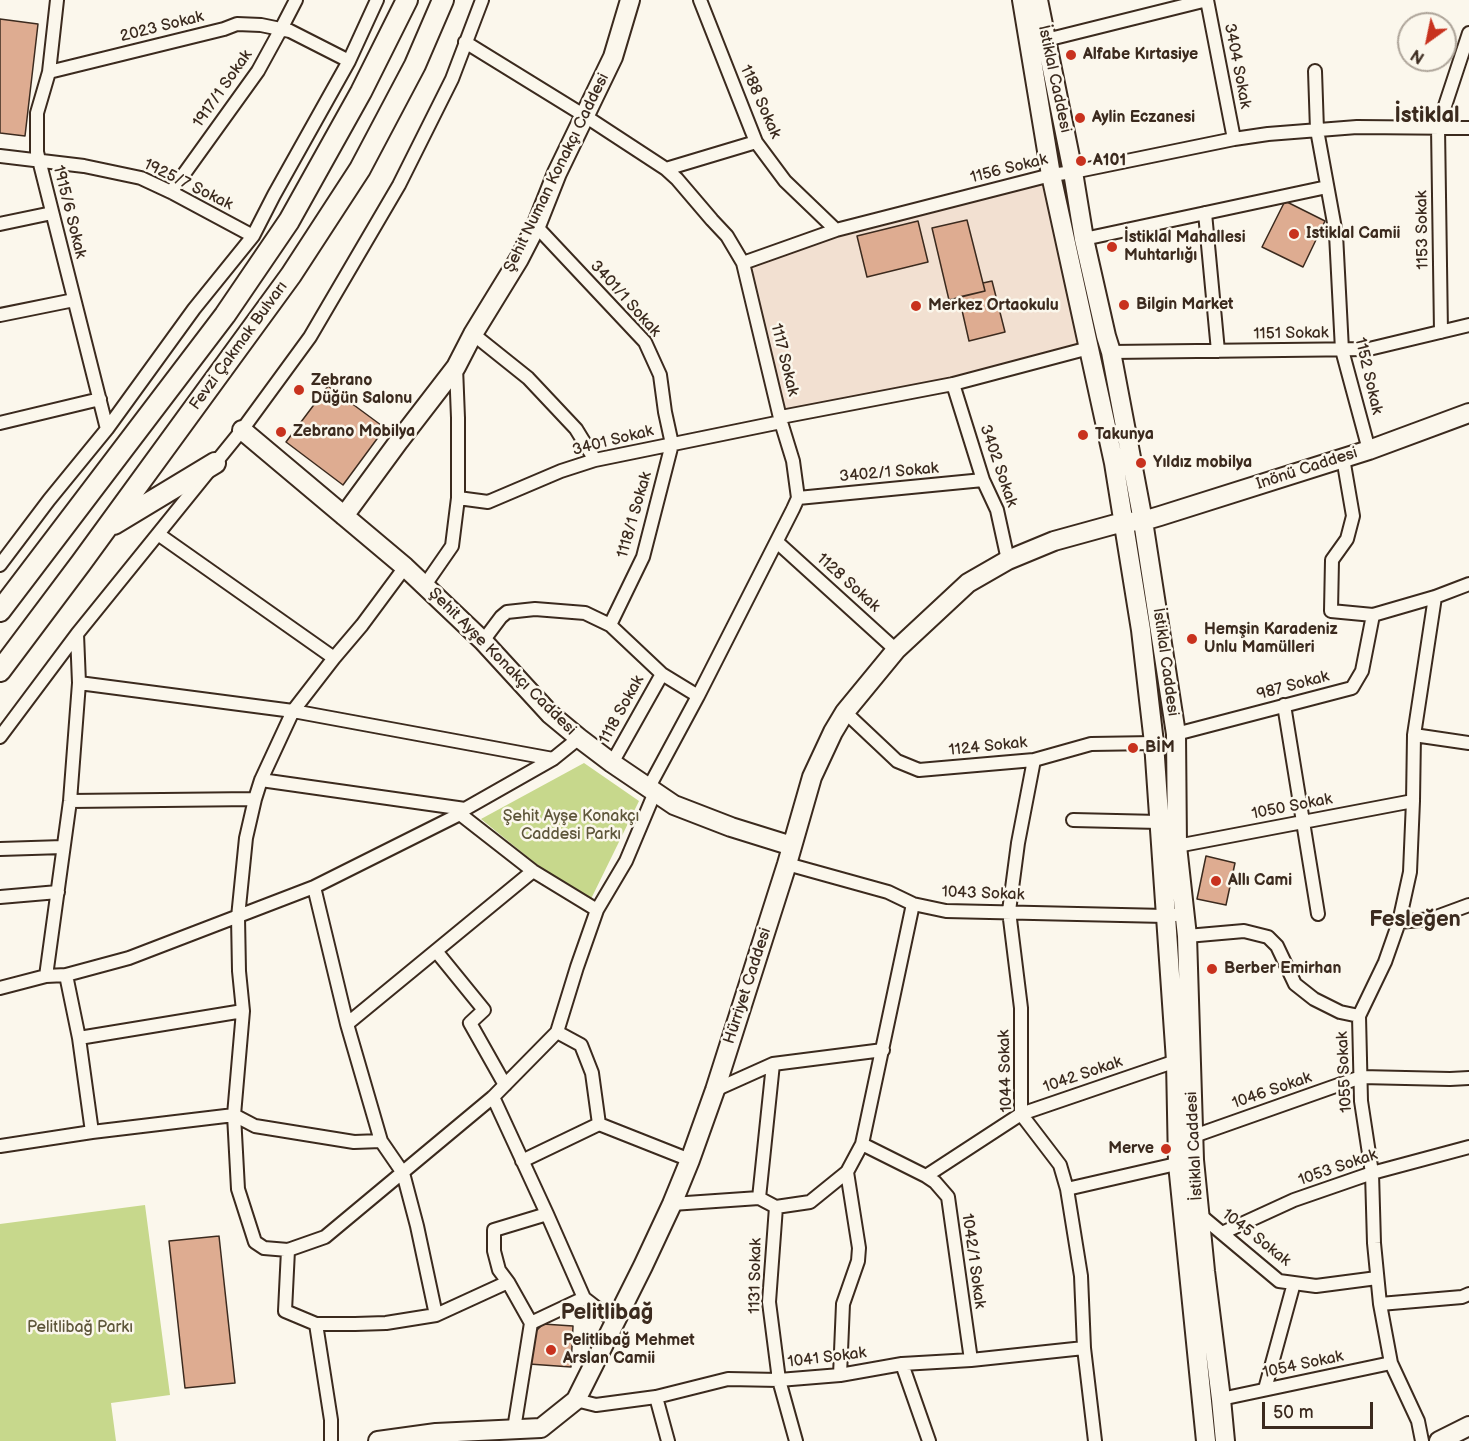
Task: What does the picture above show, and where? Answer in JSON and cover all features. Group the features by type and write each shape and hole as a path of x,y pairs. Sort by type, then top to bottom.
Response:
{"main road":[{"name":"Fevzi Çakmak Bulvarı","path":"0,611 225,315 289,221 361,92 407,0"},
{"name":"Fevzi Çakmak Bulvarı","path":"0,671 291,275 360,169 415,65 443,0"},
{"path":"106,529 215,464"}],"street":[{"name":"1915/6 Sokak","path":"57,0 49,72 37,113 36,152 107,429"},
{"name":"1917/1 Sokak","path":"171,192 258,71 296,0"},
{"path":"0,565 107,429 194,309 253,236 349,61 377,0"},
{"path":"0,737 77,634 242,430 310,337 393,195 452,79 482,0"},
{"name":"Şehit Numan Konakçı Caddesi","path":"344,516 456,367 473,334 519,259 536,226 557,173 613,57 630,0"},
{"name":"1188 Sokak","path":"699,0 756,142 785,181 836,230"},
{"name":"İstiklal Caddesi","path":"1022,0 1051,176 1114,463 1140,620 1154,743 1165,916 1206,1441"},
{"name":"İstiklal Caddesi","path":"1038,0 1073,172 1084,239 1111,352 1143,521 1176,734 1177,846 1187,936 1194,1136 1186,1162 1199,1214 1225,1441"},
{"path":"1046,40 1207,0"},
{"name":"3404 Sokak","path":"1207,0 1234,139"},
{"name":"2023 Sokak","path":"49,72 237,24 261,24 290,31 349,61"},
{"name":"1153 Sokak","path":"1441,332 1438,127 1469,33"},
{"name":"1117 Sokak","path":"465,42 666,169 728,236 743,263 793,460 798,498"},
{"name":"1152 Sokak","path":"1315,71 1317,130 1336,234 1342,350 1369,450"},
{"name":"1156 Sokak","path":"743,263 836,230 1051,176 1234,139 1357,128 1469,128"},
{"path":"666,169 756,142"},
{"name":"1925/7 Sokak","path":"0,156 84,166 141,178 253,236"},
{"path":"1084,239 1327,187"},
{"path":"0,224 52,213"},
{"path":"1205,213 1218,351"},
{"name":"3401/1 Sokak","path":"536,226 645,342 660,375 672,444"},
{"path":"0,315 74,300"},
{"name":"1151 Sokak","path":"1111,352 1369,349 1469,325"},
{"path":"473,334 528,378 576,429 595,460"},
{"name":"3401 Sokak","path":"458,498 488,502 561,471 595,460 953,384 1089,348"},
{"path":"425,585 452,546 458,498 459,418 456,367"},
{"name":"3402 Sokak","path":"953,384 983,480 997,510 1008,561"},
{"path":"0,423 100,399"},
{"name":"Inönü Caddesi","path":"1143,521 1369,450 1469,414"},
{"name":"Şehit Ayşe Konakçı Caddesi","path":"242,430 425,585 483,641 550,714 579,738 674,805 731,827 789,855"},
{"name":"1118/1 Sokak","path":"610,625 643,557 672,444"},
{"path":"1343,458 1353,516 1347,539 1332,560 1331,610 1373,615 1435,597 1469,584"},
{"name":"3402/1 Sokak","path":"798,498 983,480"},
{"path":"405,567 293,711 261,780 246,838 238,917 239,971 243,1011 234,1115 238,1189 255,1242 264,1248 288,1250 325,1237 493,1097 557,1032 597,910 626,861 652,790 798,498"},
{"name":"Hürriyet Caddesi","path":"385,1440 436,1433 514,1429 538,1434 576,1400 672,1204 690,1160 715,1090 812,777 845,712 896,650 968,583 1008,561 1054,541 1123,522 1143,521"},
{"path":"158,534 334,658"},
{"name":"1128 Sokak","path":"777,542 896,650"},
{"name":"1055 Sokak","path":"1422,1441 1418,1421 1391,1363 1380,1305 1374,1243 1372,1173 1361,1101 1359,1016 1385,962 1399,922 1410,872 1414,735 1435,597"},
{"name":"1118 Sokak","path":"483,641 501,616 507,612 535,609 585,613 610,625 662,674 698,696"},
{"name":"987 Sokak","path":"1176,734 1352,688 1362,671 1373,615"},
{"path":"46,976 70,801 79,683 77,634"},
{"name":"1118 Sokak","path":"612,763 662,674"},
{"path":"79,683 293,711 553,759"},
{"path":"1284,705 1318,914"},
{"name":"1124 Sokak","path":"845,712 897,761 919,770 1034,760 1091,744 1154,743"},
{"path":"1414,735 1469,743"},
{"path":"0,988 46,976 66,975 129,958 314,887 463,812 553,759 579,738"},
{"name":"1044 Sokak","path":"1034,760 1018,843 1009,911 1021,1008 1021,1114 1060,1165 1066,1189 1081,1276 1084,1348 1095,1441"},
{"path":"261,780 463,812 533,871 597,910"},
{"path":"70,801 255,799"},
{"name":"1050 Sokak","path":"1177,846 1413,801"},
{"path":"1073,820 1159,822"},
{"path":"0,849 63,847"},
{"name":"1043 Sokak","path":"789,855 888,892 913,904 946,911 1165,916 1184,914"},
{"path":"346,1024 533,871"},
{"path":"314,887 346,1024 381,1142 403,1173 436,1315"},
{"path":"0,897 58,892"},
{"path":"672,1204 759,1198 776,1207 810,1202 847,1172 862,1144 913,904"},
{"path":"1399,922 1431,919 1469,905"},
{"path":"1187,936 1244,931 1268,937 1277,946 1295,984 1314,999 1340,1012 1359,1016"},
{"path":"436,951 484,1010 470,1023 505,1085"},
{"path":"66,975 79,1038 92,1132"},
{"path":"79,1038 243,1011"},
{"path":"557,1032 581,1044 592,1073 599,1124"},
{"path":"715,1090 773,1064 883,1050"},
{"path":"1176,1061 1191,1075"},
{"name":"1042 Sokak","path":"926,1176 1021,1114 1176,1061"},
{"path":"759,1198 773,1064"},
{"name":"1046 Sokak","path":"1194,1136 1361,1077 1469,1078"},
{"path":"493,1097 584,1298 615,1322"},
{"path":"0,1146 234,1115 255,1126 354,1142 381,1142"},
{"path":"522,1161 599,1124 690,1160"},
{"path":"862,1144 926,1176"},
{"name":"1053 Sokak","path":"1222,1233 1294,1200 1372,1173 1469,1147"},
{"path":"1066,1189 1186,1162"},
{"path":"840,1374 843,1304 858,1261 859,1248 847,1172"},
{"name":"1042/1 Sokak","path":"926,1176 935,1182 948,1197 970,1359"},
{"name":"1131 Sokak","path":"776,1207 769,1302 779,1380 796,1441"},
{"path":"514,1429 531,1323 499,1270 494,1251 494,1230 547,1214"},
{"name":"1045 Sokak","path":"1199,1214 1279,1281 1316,1286 1377,1278"},
{"path":"288,1250 285,1311 316,1324 386,1323 436,1315 508,1282"},
{"name":"1045 Sokak","path":"1265,1389 1294,1283"},
{"path":"1380,1305 1462,1297 1469,1294"},
{"path":"531,1323 584,1298"},
{"path":"316,1324 331,1420 331,1441"},
{"name":"1041 Sokak","path":"576,1400 596,1405 656,1397 728,1379 779,1380 840,1374 902,1364 1084,1348"},
{"name":"1054 Sokak","path":"1221,1399 1391,1363"},
{"path":"902,1364 929,1441"},
{"path":"656,1397 668,1441"},
{"path":"1439,1441 1469,1426"}],"shaded area":[{"name":"Merkez Ortaokulu","path":"1051,175 1089,348 781,417 743,263 836,230"}],"green space":[{"name":"Şehit Ayşe Konakçı Caddesi Parkı","path":"584,763 639,801 590,901 535,863 481,819"},
{"name":"Pelitlibağ Parkı","path":"145,1205 170,1395 111,1403 116,1441 0,1441 0,1224"}],"building":[{"path":"0,19 38,24 25,136 0,133"},
{"name":"Istiklal Camii","path":"1285,201 1325,221 1303,267 1262,247"},
{"path":"967,220 985,291 949,300 932,228"},
{"path":"918,221 928,262 867,277 857,236"},
{"path":"992,281 1005,332 969,341 959,297 985,291 983,283"},
{"path":"328,386 385,428 343,485 286,442"},
{"name":"Allı Cami","path":"1206,856 1235,863 1226,905 1197,899"},
{"path":"219,1236 235,1383 185,1388 169,1241"},
{"name":"Pelitlibağ Mehmet Arslan Camii","path":"543,1324 573,1326 571,1367 529,1364 531,1336"}],"place":[{"name":"Alfabe Kırtasiye","path":"1071,55"},
{"name":"Aylin Eczanesi","path":"1080,118"},
{"name":"A101","path":"1081,161"},
{"name":"Istiklal Camii","path":"1294,234"},
{"name":"İstiklal Mahallesi Muhtarlığı","path":"1112,247"},
{"name":"Bilgin Market","path":"1124,305"},
{"name":"Merkez Ortaokulu","path":"916,306"},
{"name":"Zebrano Düğün Salonu","path":"299,390"},
{"name":"Zebrano Mobilya","path":"281,432"},
{"name":"Takunya","path":"1083,435"},
{"name":"Yıldız mobilya","path":"1141,463"},
{"name":"Hemşin Karadeniz Unlu Mamülleri","path":"1192,639"},
{"name":"BİM","path":"1133,748"},
{"name":"Allı Cami","path":"1216,881"},
{"name":"Berber Emirhan","path":"1212,969"},
{"name":"Merve","path":"1166,1149"},
{"name":"Pelitlibağ Mehmet Arslan Camii","path":"551,1350"}],"district":[{"name":"İstiklal","path":"1427,116"},
{"name":"Fesleğen","path":"1415,920"},
{"name":"Pelitlibağ","path":"607,1313"}]}
